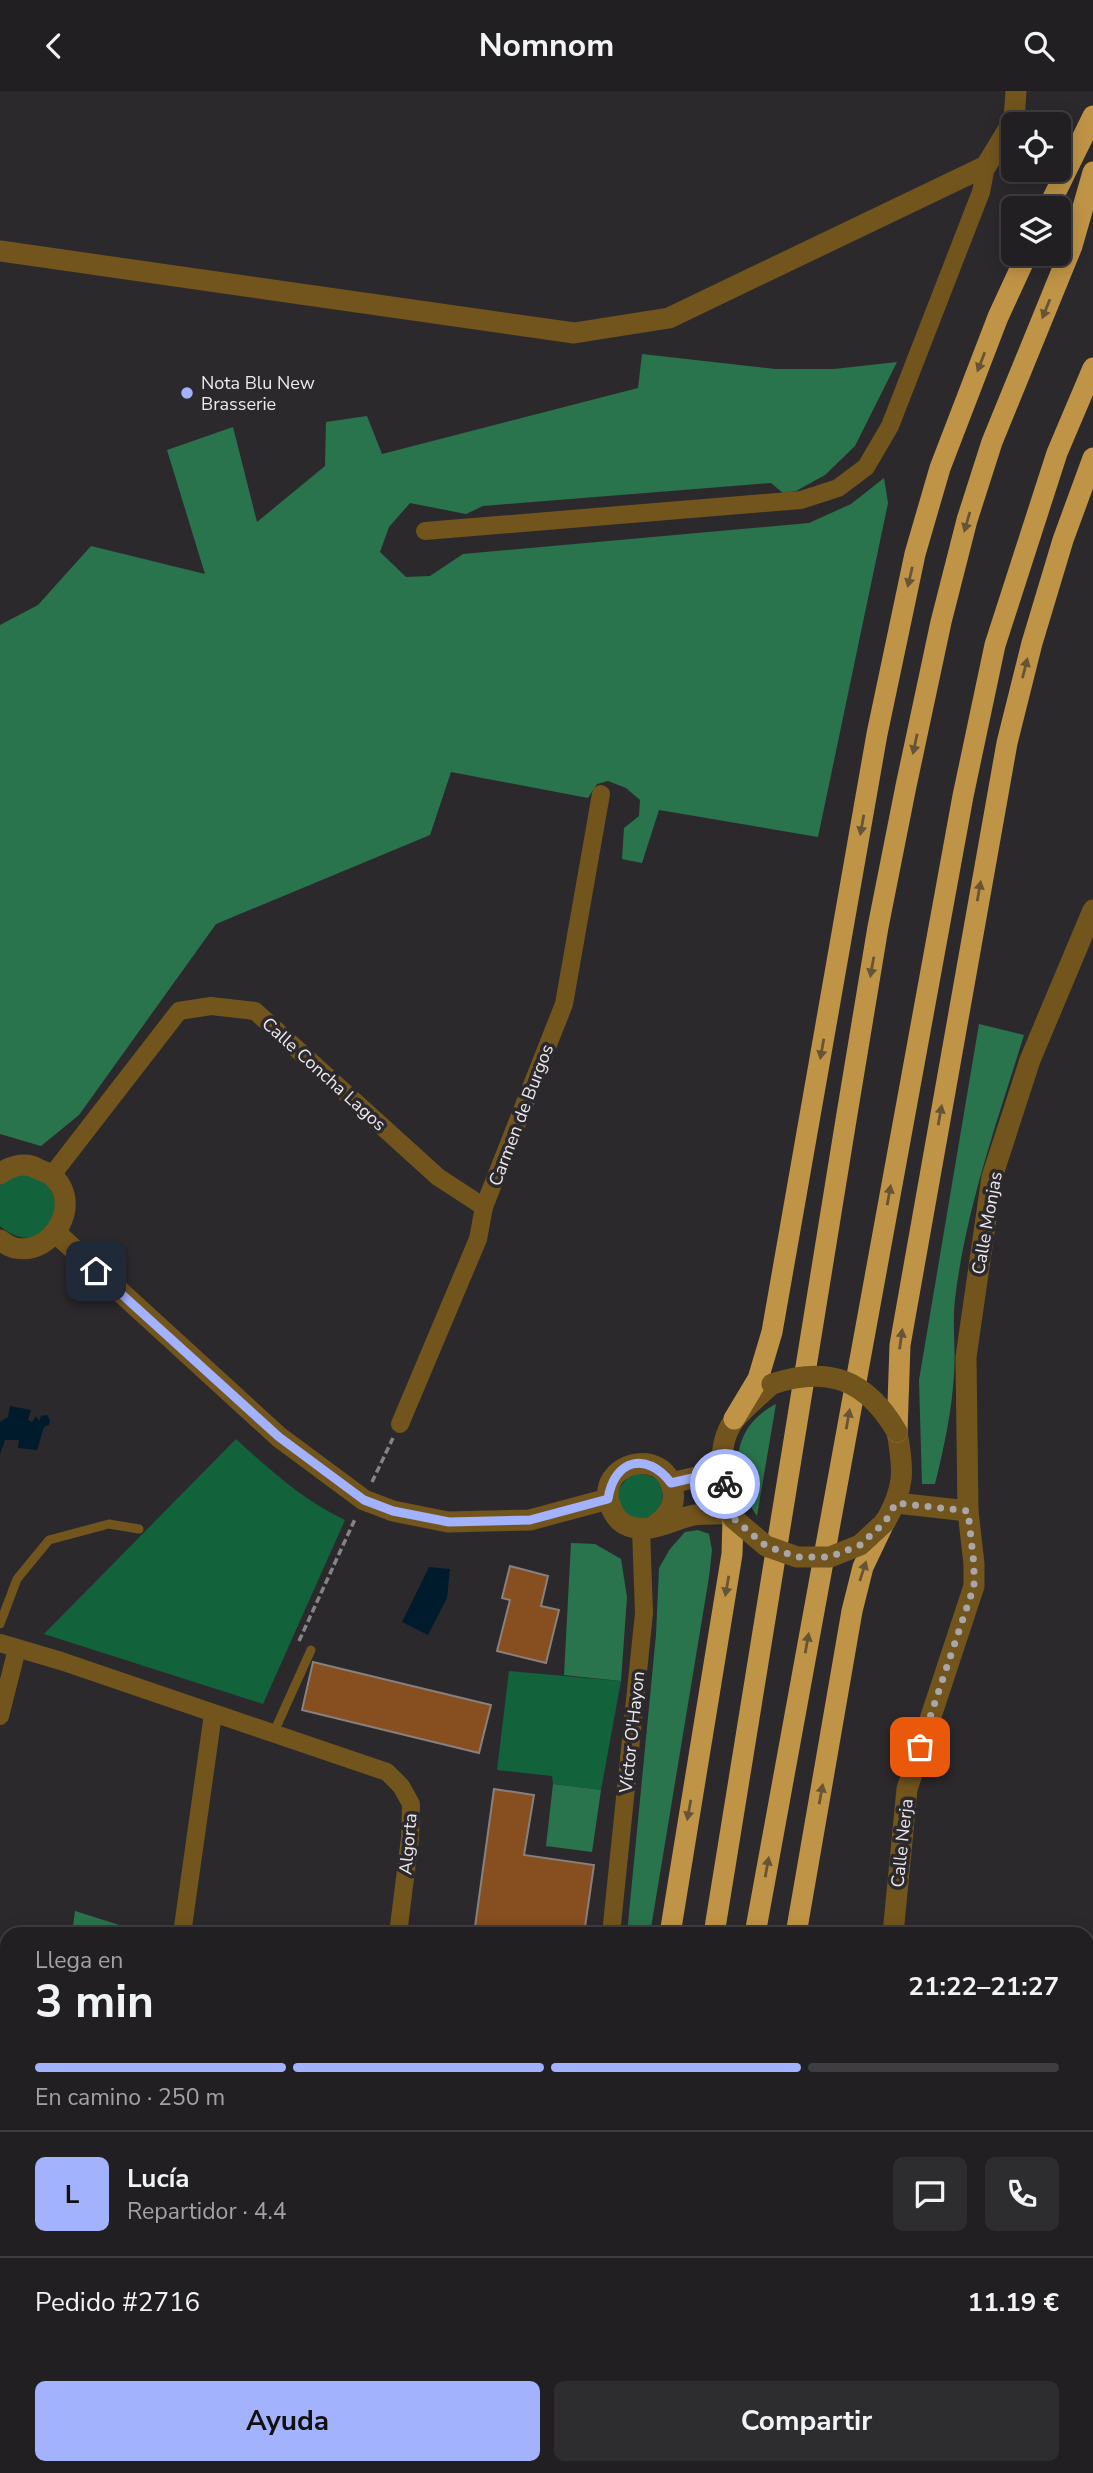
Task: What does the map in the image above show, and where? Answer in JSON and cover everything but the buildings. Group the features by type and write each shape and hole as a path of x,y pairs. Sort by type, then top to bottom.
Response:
{"highway":[{"path":"1054,196 1093,116"},
{"path":"715,1927 878,927 941,622 967,520 992,442 1072,246 1093,172"},
{"path":"1072,246 1093,212"},
{"path":"734,1419 758,1379 772,1332 877,734 915,554 940,468 998,317 1021,266"},
{"path":"756,1927 963,796 992,658 1057,453 1093,368"},
{"path":"897,1432 900,1345 1007,743 1031,643 1063,540 1093,458"},
{"path":"671,1927 732,1554 732,1516"},
{"path":"797,1927 852,1611 863,1567 885,1522"}],"street":[{"path":"425,531 801,500 838,488 866,467 890,426 981,192 986,166 1014,120 1016,91"},
{"path":"0,251 574,333 669,319 986,166"},
{"name":"Carmen de Burgos","path":"400,1424 478,1239 484,1207 564,1004 601,794"},
{"name":"Calle Monjas","path":"968,1511 966,1357 992,1177 1030,1060 1093,910"},
{"name":"Calle Concha Lagos","path":"52,1175 179,1011 211,1006 255,1011 438,1177 484,1207"},
{"path":"0,1174 7,1168 30,1165 52,1175 63,1193 65,1214 56,1233 37,1247 14,1248 0,1240"},
{"path":"56,1233 279,1437 364,1500 393,1511 449,1522 530,1520 608,1499"},
{"path":"820,1375 845,1381 867,1393 885,1410 897,1432 904,1467 896,1503 885,1522 860,1545 830,1557 797,1557 766,1546 732,1516 721,1467 724,1442 734,1419 772,1384 796,1376 820,1375"},
{"path":"648,1528 665,1519 674,1495 671,1483 662,1470 648,1463 633,1463 619,1471 610,1483 608,1499 613,1514 625,1525 648,1528 696,1514 732,1516"},
{"path":"671,1483 697,1477 721,1467"},
{"path":"896,1503 968,1511"},
{"name":"Calle Nerja","path":"894,1927 907,1789 974,1586 968,1511"},
{"name":"Víctor O'Hayon","path":"612,1927 645,1613 648,1528"},
{"path":"0,1716 9,1646"},
{"name":"Algorta","path":"9,1646 387,1772 401,1786 411,1804 410,1837 399,1927"},
{"path":"183,1927 214,1714"}],"lane":[{"path":"0,1624 18,1579 49,1539 109,1524 139,1529"},
{"path":"267,1731 312,1650"}],"path":[{"path":"294,1653 400,1424"}],"green space":[{"path":"642,354 775,369 834,369 897,362 855,446 825,475 796,491 783,493 771,483 483,506 466,514 410,503 389,527 380,552 406,577 430,576 463,554 809,523 851,504 884,478 888,503 818,837 659,810 642,863 622,859 624,828 639,816 640,800 626,788 608,781 597,784 588,798 451,772 430,835 216,924 79,1115 41,1146 0,1134 0,625 38,605 91,546 205,574 167,450 233,427 257,522 325,466 326,422 367,416 382,454 638,388"},
{"path":"979,1024 1024,1035 983,1166 960,1265 954,1308 953,1388 935,1484 922,1484 919,1380"},
{"path":"16,1174 34,1176 45,1182 55,1200 57,1210 51,1221 43,1231 33,1237 15,1235 0,1226 0,1185"},
{"path":"776,1404 757,1516 742,1485 738,1454 749,1426"},
{"path":"236,1439 301,1494 345,1520 263,1704 44,1634"},
{"path":"635,1474 656,1479 663,1495 661,1510 643,1522 621,1512 617,1491 627,1478"},
{"path":"698,1530 709,1534 712,1550 709,1577 651,1927 628,1927 656,1635 659,1568 670,1549 685,1532"},
{"path":"571,1543 595,1544 621,1559 627,1597 621,1681 564,1675"},
{"path":"509,1671 621,1681 601,1790 553,1784 552,1776 497,1770"},
{"path":"553,1784 601,1790 592,1852 546,1846"},
{"path":"75,1911 126,1927 73,1927"}],"water":[{"path":"10,1406 31,1410 28,1420 32,1422 36,1416 39,1421 41,1416 47,1415 49,1425 44,1427 37,1450 18,1448 19,1440 5,1440 0,1454 0,1422 8,1417"},
{"path":"429,1567 450,1569 447,1598 428,1635 402,1622"}],"way so far":[{"path":"725,1484 733,1518 766,1546 797,1557 830,1557 860,1545 885,1522 896,1503 968,1511 974,1586 920,1747"}],"place":[{"name":"Nota Blu New Brasserie","path":"187,393"}],"route":[{"path":"96,1271 279,1437 364,1500 393,1511 449,1522 530,1520 608,1499 610,1483 619,1471 633,1463 648,1463 662,1470 671,1483 697,1477 721,1467 725,1484"}]}
